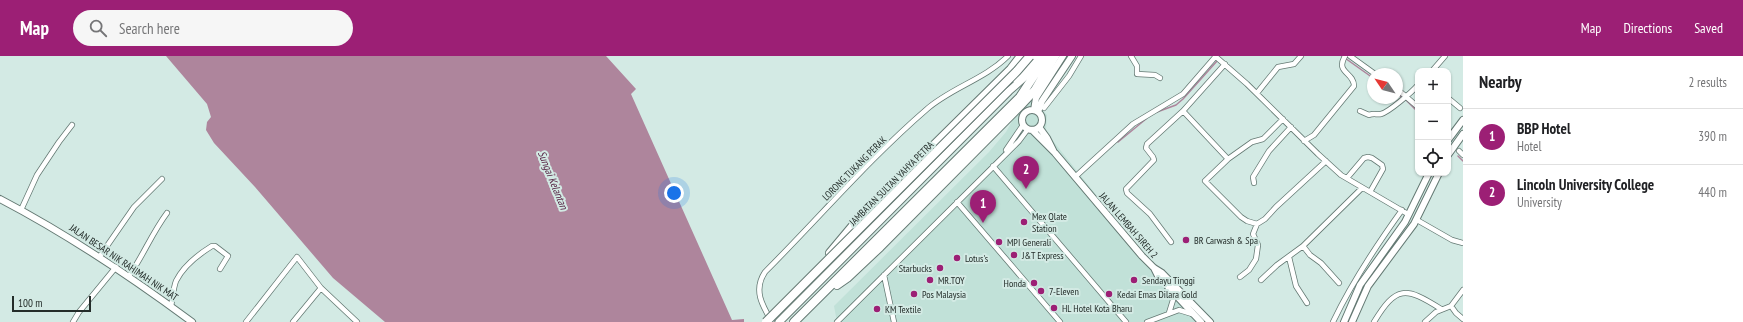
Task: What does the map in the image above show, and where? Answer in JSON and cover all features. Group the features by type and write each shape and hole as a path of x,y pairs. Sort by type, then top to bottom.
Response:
{"highway":[{"path":"805,282 856,222 1011,69 1021,56"},
{"name":"JAMBATAN SULTAN YAHYA PETRA","path":"766,322 1017,72 1030,56"},
{"path":"794,322 1020,97 1047,56"},
{"path":"820,297 847,278 1020,106 1035,90 1055,56"}],"main road":[{"path":"1009,91 1034,56"},
{"path":"1009,91 1026,76 1042,56"},
{"name":"JAMBATAN SULTAN YAHYA PETRA","path":"779,322 1009,91"}],"street":[{"name":"LORONG TUKANG PERAK","path":"772,322 764,308 758,286 765,272 873,160 926,110 937,101 986,72 1008,56"},
{"path":"1039,127 1042,119 1036,111 1036,98 1063,56"},
{"path":"1036,111 1072,56"},
{"path":"1044,108 1070,76 1081,56"},
{"path":"1131,56 1137,66 1137,74 1155,75 1160,78"},
{"path":"1075,177 1133,124 1183,94 1216,56 1257,93 1326,161 1362,188 1406,213"},
{"path":"1257,93 1278,67 1294,64 1301,56"},
{"path":"1350,56 1367,68"},
{"path":"1435,68 1445,56"},
{"path":"1304,141 1314,135 1354,86 1354,80 1342,67 1344,58"},
{"path":"1171,242 1159,224 1127,193 1126,189 1154,160 1146,148 1147,144 1183,111 1224,64"},
{"path":"1360,111 1369,115 1374,113 1381,114 1401,101 1415,88"},
{"path":"1403,94 1415,104"},
{"path":"1451,100 1460,108"},
{"path":"1036,111 1028,111 1023,115 1028,128 1055,153"},
{"path":"1183,111 1228,159"},
{"path":"1257,224 1247,221 1241,217 1205,181 1228,159 1252,142 1263,139 1282,119"},
{"path":"1451,136 1463,120"},
{"path":"21,210 41,169 72,125"},
{"path":"1028,128 1039,127"},
{"path":"1039,127 1048,138 1055,153"},
{"path":"1254,184 1253,177 1269,151 1291,127"},
{"path":"839,321 1019,141 1028,128"},
{"path":"1451,151 1463,134"},
{"path":"1459,151 1463,155"},
{"name":"JALAN LEMBAH SIREH 2","path":"1055,153 1154,268 1162,273 1210,322"},
{"path":"1347,178 1364,158 1368,156 1372,158 1382,166 1383,169 1370,192"},
{"path":"1240,277 1249,270 1256,259 1258,245 1253,234 1257,224 1265,219 1326,161"},
{"path":"993,166 1126,322"},
{"path":"1344,322 1360,286 1402,226 1427,176"},
{"path":"1352,322 1368,286 1411,228 1437,176"},
{"path":"100,256 133,208 162,179"},
{"path":"1261,280 1277,265 1303,246 1362,188"},
{"name":"JALAN BESAR NIK RAHIMAH NIK MAT","path":"0,199 68,236 100,256 192,322"},
{"path":"957,202 1060,322"},
{"path":"1333,322 1346,295 1363,266 1402,210"},
{"path":"129,276 140,260 156,228 167,213"},
{"path":"1417,220 1452,240 1463,244"},
{"path":"171,306 176,283 180,275 186,267 212,246 215,246 228,256 220,269"},
{"path":"1303,246 1310,255 1321,262 1339,283"},
{"path":"246,322 297,257 321,288 357,322"},
{"path":"1289,257 1296,286 1307,303"},
{"path":"73,322 79,312 116,267"},
{"path":"1154,268 1158,276 1201,322"},
{"path":"884,275 894,322"},
{"path":"293,322 321,288"},
{"path":"1169,313 1174,300 1171,290"},
{"path":"1425,322 1441,309 1451,306 1463,290"},
{"path":"1374,322 1390,299 1401,293 1409,293 1441,309"},
{"path":"1451,306 1463,319"},
{"path":"1147,322 1169,313 1182,310 1194,315"}],"shaded area":[{"path":"1031,98 1047,115 1046,130 1049,136 1198,322 837,322 834,306 989,152 1006,132 1016,114"}],"water":[{"name":"Sungai Kelantan","path":"166,56 606,56 636,89 631,94 732,320 744,319 744,322 385,322 333,278 255,187 214,143 206,130 207,122 211,117 207,104"}],"waterway":[{"path":"1342,56 1367,74"},
{"path":"1157,112 1176,105 1217,61"},
{"path":"1405,99 1415,109"},
{"path":"1118,142 1146,119"},
{"path":"1458,156 1463,161"}],"place":[{"name":"Lincoln University College","path":"1026,189"},
{"name":"Mex Qlate Station","path":"1024,222"},
{"name":"BBP Hotel","path":"983,223"},
{"name":"BR Carwash & Spa","path":"1186,240"},
{"name":"MPI Generali","path":"999,242"},
{"name":"J&T Express","path":"1014,255"},
{"name":"Lotus's","path":"957,258"},
{"name":"Starbucks","path":"940,268"},
{"name":"MR.TOY","path":"930,280"},
{"name":"Sendayu Tinggi","path":"1134,280"},
{"name":"Honda","path":"1034,283"},
{"name":"7-Eleven","path":"1041,291"},
{"name":"Pos Malaysia","path":"914,294"},
{"name":"Kedai Emas Dilara Gold","path":"1109,294"},
{"name":"HL Hotel Kota Bharu","path":"1054,308"},
{"name":"KM Textile","path":"877,309"}]}
